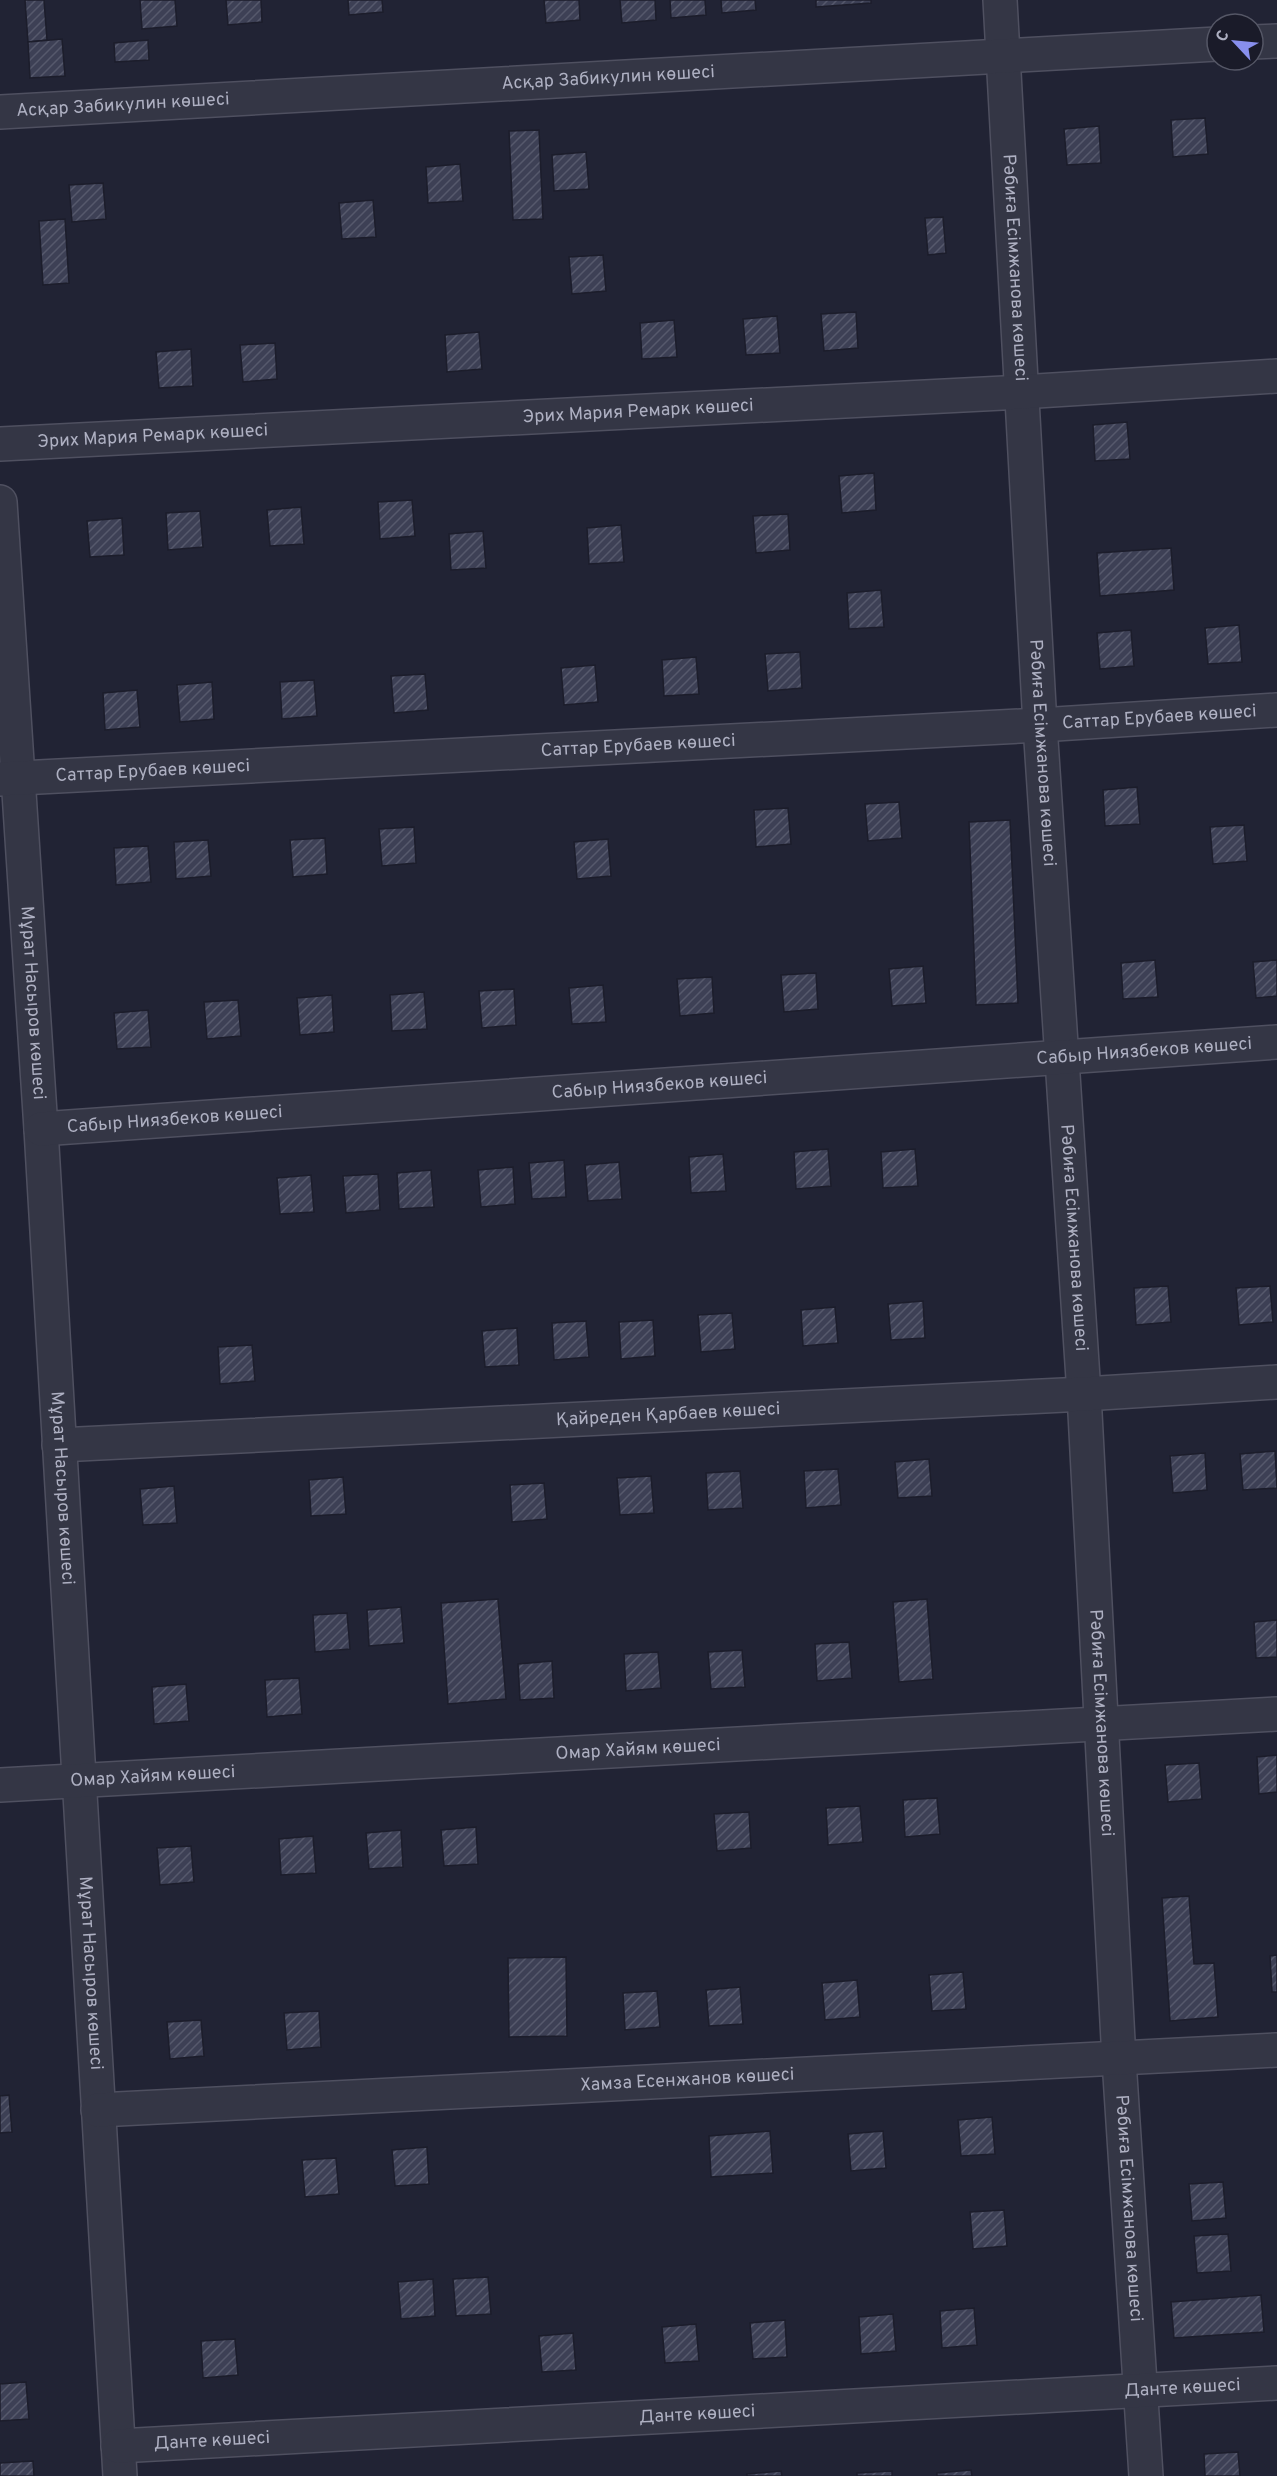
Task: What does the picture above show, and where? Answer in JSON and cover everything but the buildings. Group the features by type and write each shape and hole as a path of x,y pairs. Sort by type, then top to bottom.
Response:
{"street":[{"name":"Рәбиға Есімжанова көшесі","path":"1000,0 1040,725 1060,1057 1084,1394 1119,2060 1146,2476"},
{"name":"Асқар Забикулин көшесі","path":"0,112 1205,45"},
{"name":"Эрих Мария Ремарк көшесі","path":"0,444 1021,393 1277,376"},
{"name":"Мұрат Насыров көшесі","path":"0,502 9,778 41,1129 119,2461"},
{"name":"Саттар Ерубаев көшесі","path":"9,778 1040,725 1277,710"},
{"name":"Сабыр Ниязбеков көшесі","path":"41,1129 1277,1042"},
{"name":"Қайреден Қарбаев көшесі","path":"59,1445 1084,1394 1277,1382"},
{"name":"Омар Хайям көшесі","path":"0,1785 1277,1714"},
{"name":"Хамза Есенжанов көшесі","path":"98,2110 1119,2060 1277,2050"},
{"name":"Данте көшесі","path":"119,2461 1277,2383"}]}
